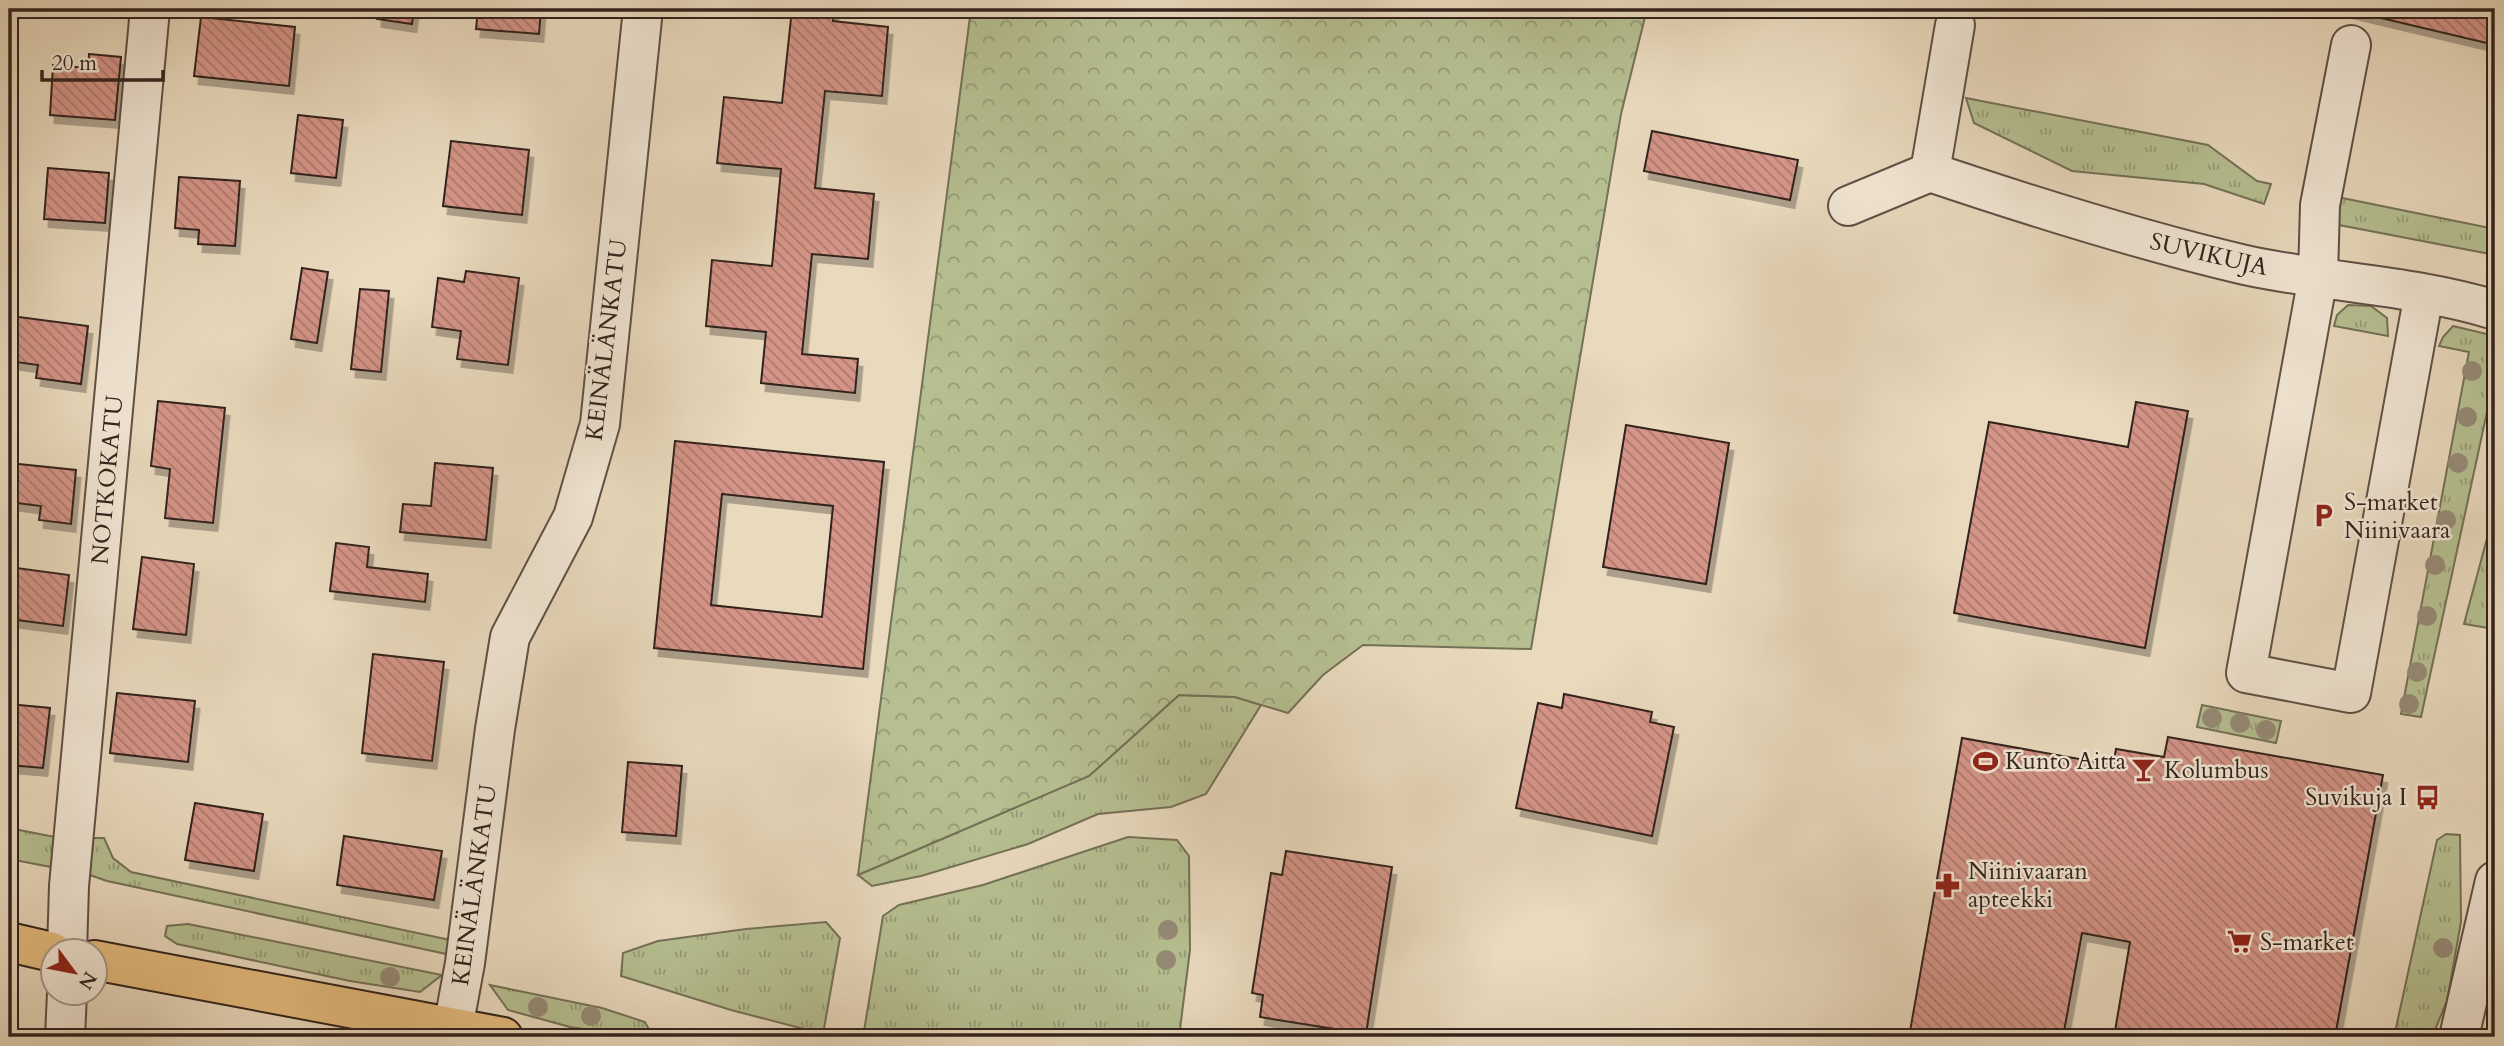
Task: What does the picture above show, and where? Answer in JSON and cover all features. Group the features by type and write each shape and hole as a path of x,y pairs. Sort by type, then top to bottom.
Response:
{"main road":[{"path":"9,942 38,949"},
{"path":"108,963 503,1037"}],"street":[{"name":"NOTKOKATU","path":"67,937 150,9"},
{"name":"KEINÄLÄNKATU","path":"453,1028 465,963 495,729 510,637 573,517 600,424 643,9"},
{"path":"1848,206 1930,172 1955,25"},
{"path":"2351,46 2320,205 2318,277 2246,673 2351,693 2424,294"},
{"name":"SUVIKUJA","path":"1930,172 2091,225 2247,265 2424,294 2495,310"},
{"path":"2459,1037 2494,888"},
{"path":"65,1037 66,1007"}],"green space":[{"path":"971,9 1647,9 1621,114 1531,649 1363,645 1323,675 1288,713 1235,697 1179,695 1089,776 858,875"},
{"path":"1966,98 2208,145 2257,181 2271,184 2264,204 2204,184 2072,171 1974,123"},
{"path":"2308,191 2495,229 2495,255 2334,224"},
{"path":"2348,305 2371,306 2387,318 2388,336 2334,326 2337,315"},
{"path":"2453,326 2495,336 2495,375 2421,717 2401,714 2469,352 2439,346"},
{"path":"2493,516 2495,517 2495,629 2464,624"},
{"path":"1179,695 1235,697 1261,705 1206,794 1171,807 1098,814 1028,844 921,876 872,886 858,875 1089,776"},
{"path":"2202,705 2281,721 2276,743 2197,727"},
{"path":"9,828 55,837 51,867 9,859"},
{"path":"2446,834 2460,835 2461,922 2447,1001 2432,1037 2394,1037 2437,840"},
{"path":"1128,837 1177,840 1189,856 1190,950 1179,1037 863,1037 883,916 899,905 983,885"},
{"path":"91,838 104,838 113,858 131,872 455,941 451,955 107,881 87,874"},
{"path":"826,922 840,938 823,1034 731,1010 621,976 623,953 658,941"},
{"path":"188,924 442,975 420,992 350,981 177,944 165,936 167,926"},
{"path":"490,985 602,1008 645,1022 653,1037 570,1027 508,1010"}],"building":[{"path":"378,9 414,9 412,24 377,19"},
{"path":"478,9 541,9 539,34 476,29"},
{"path":"792,9 834,9 833,21 888,27 882,96 825,91 815,188 874,194 868,259 812,254 802,354 858,359 855,393 761,383 766,332 706,326 712,260 772,266 781,169 717,163 724,97 782,103"},
{"path":"2495,9 2495,45 2347,10"},
{"path":"201,17 295,27 289,86 194,76"},
{"path":"89,54 121,57 115,120 50,115 53,65 88,68"},
{"path":"298,115 343,120 336,178 291,173"},
{"path":"1652,131 1798,160 1790,200 1644,171"},
{"path":"451,141 529,150 522,215 443,206"},
{"path":"48,168 109,173 105,223 44,219"},
{"path":"179,177 240,181 235,246 198,244 199,230 175,228"},
{"path":"302,268 328,272 317,343 291,339"},
{"path":"466,271 519,278 508,365 457,359 461,331 432,327 438,278 464,282"},
{"path":"360,289 389,291 381,372 351,369"},
{"path":"11,316 88,326 81,384 36,378 38,365 9,361"},
{"path":"158,401 225,408 213,523 165,518 170,469 151,466"},
{"path":"2136,402 2188,411 2145,648 1954,613 1989,422 2128,447"},
{"path":"1626,425 1729,443 1706,584 1603,567"},
{"path":"675,441 884,462 863,669 654,648","holes":["722,494 833,506 822,617 711,605"]},
{"path":"9,463 76,470 71,524 39,520 41,506 9,502"},
{"path":"435,463 493,468 486,540 400,532 403,504 431,506"},
{"path":"336,543 369,547 367,567 428,574 425,602 330,591"},
{"path":"142,557 194,564 186,635 133,629"},
{"path":"9,567 69,575 63,626 9,619"},
{"path":"373,654 444,662 432,761 362,753"},
{"path":"117,693 195,701 188,762 110,753"},
{"path":"1564,694 1652,712 1650,722 1674,727 1652,836 1516,808 1538,703 1562,708"},
{"path":"9,704 50,708 43,768 9,765"},
{"path":"2168,737 2383,775 2335,1037 2114,1037 2130,942 2082,933 2063,1037 1909,1037 1962,738 2113,765 2116,749 2164,757"},
{"path":"628,762 682,766 676,836 622,832"},
{"path":"195,803 263,814 254,871 185,860"},
{"path":"344,836 442,851 434,900 337,885"},
{"path":"1286,851 1392,867 1366,1034 1260,1017 1263,995 1252,993 1271,873 1282,875"}],"place":[{"name":"S-market Niinivaara","path":"2324,516"},
{"name":"Kunto Aitta","path":"1985,761"},
{"name":"Kolumbus","path":"2144,770"},
{"name":"Suvikuja I","path":"2427,797"},
{"name":"Niinivaaran apteekki","path":"1948,885"},
{"name":"S-market","path":"2240,942"}]}
